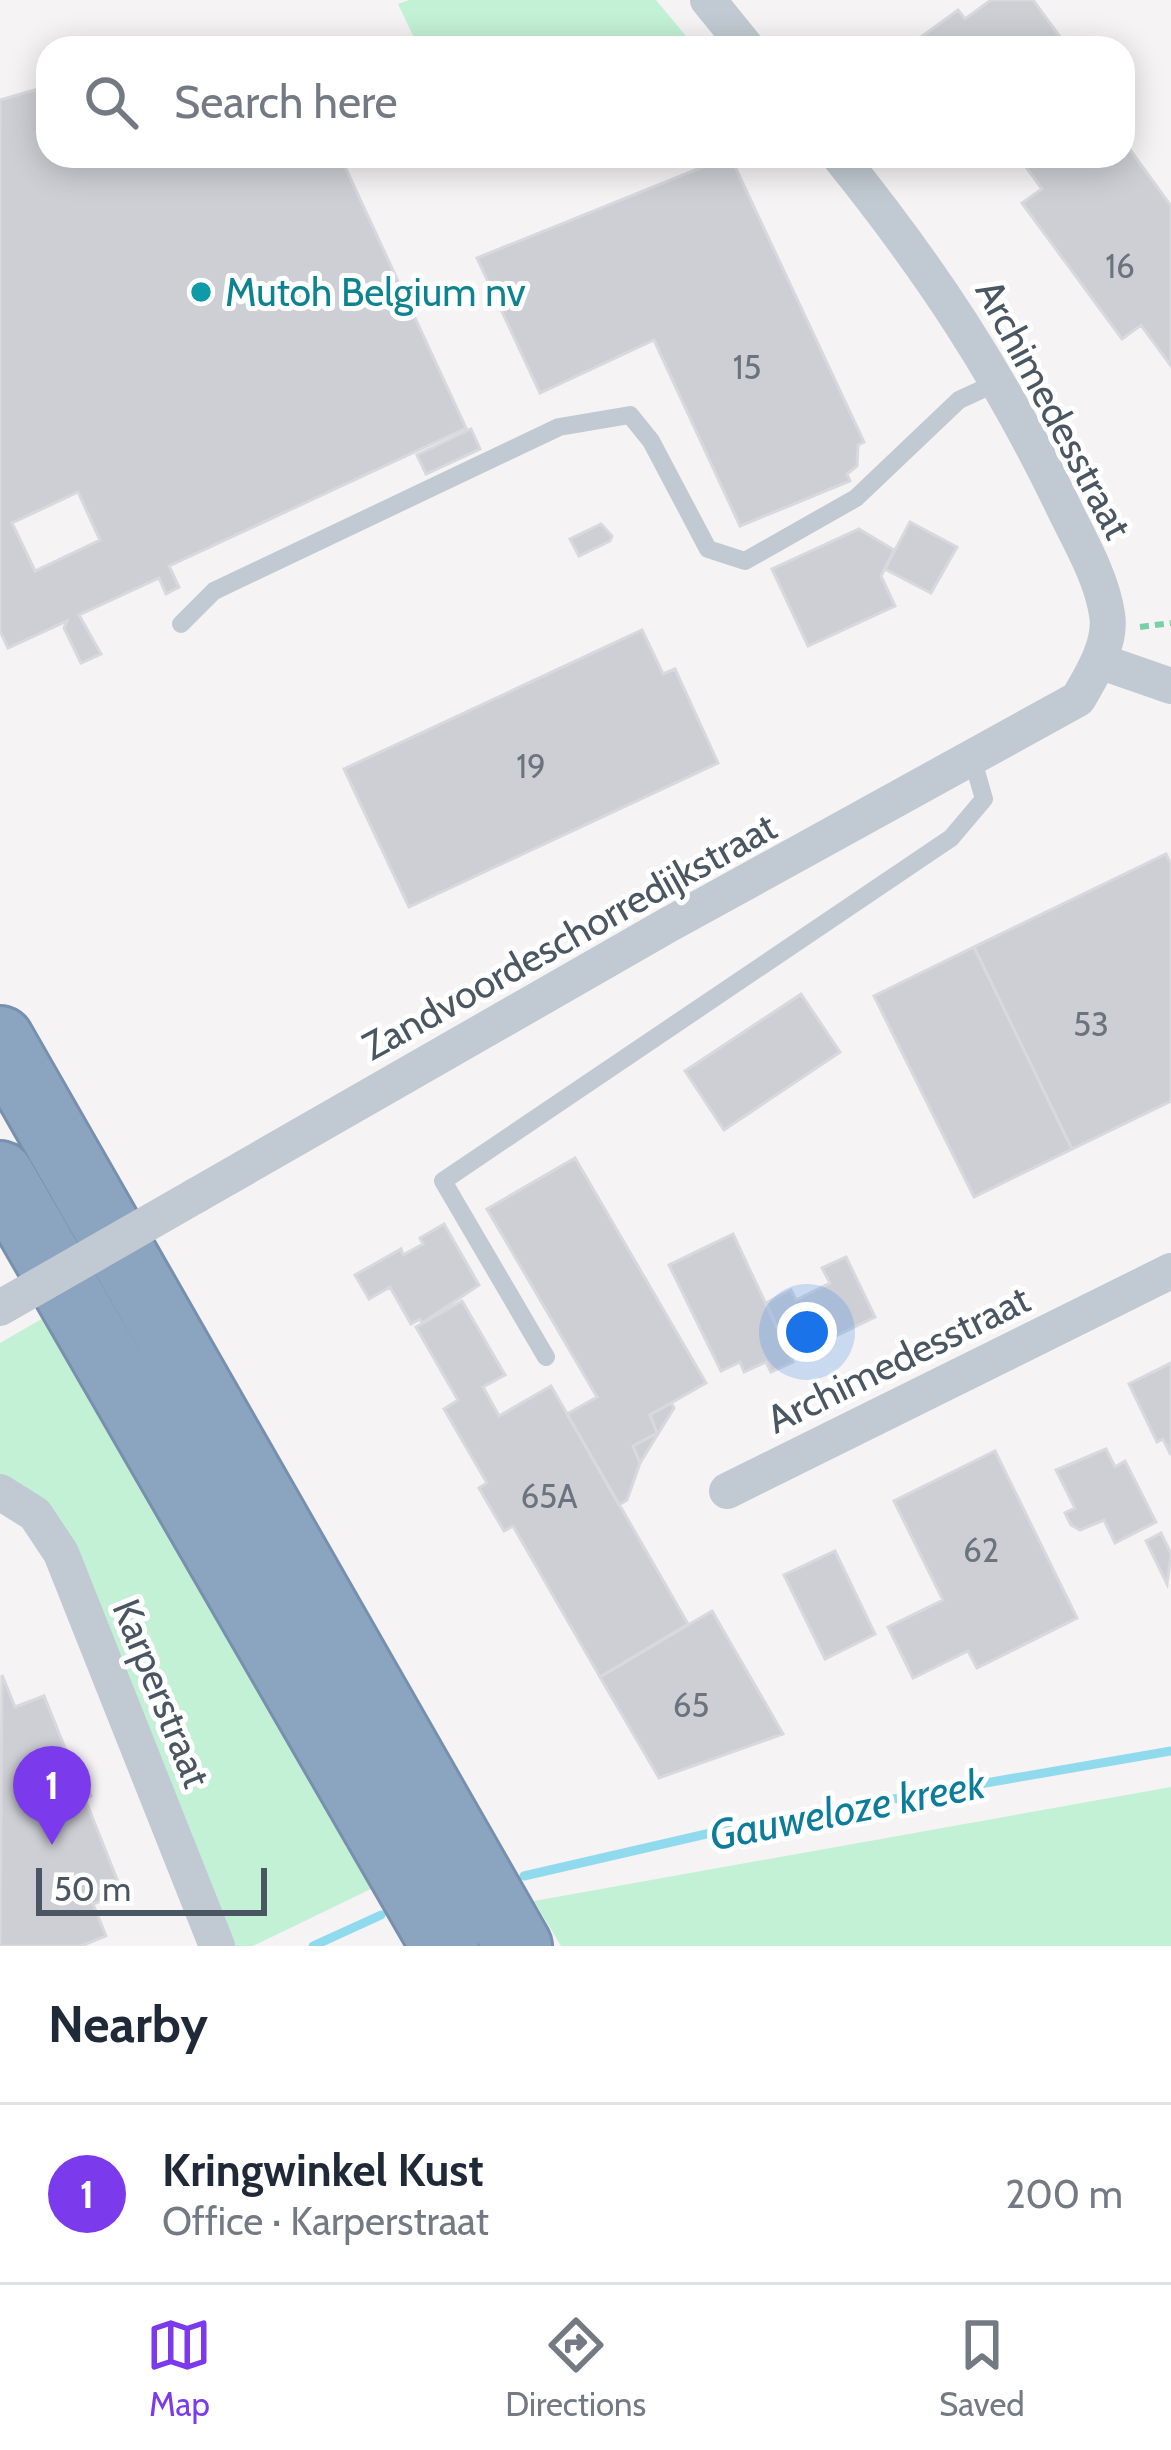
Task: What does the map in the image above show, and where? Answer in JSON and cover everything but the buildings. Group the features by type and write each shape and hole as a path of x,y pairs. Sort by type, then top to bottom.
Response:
{"highway":[{"path":"0,1040 518,1946"},
{"path":"0,1175 445,1946"}],"street":[{"path":"708,0 738,36"},
{"name":"Archimedesstraat","path":"848,168 954,304 999,381 1094,570 1108,618 1099,661"},
{"path":"1099,661 1171,686"},
{"name":"Zandvoordeschorredijkstraat","path":"0,1308 668,925 973,761 1078,699 1099,661"},
{"name":"Archimedesstraat","path":"727,1491 1171,1271"},
{"name":"Karperstraat","path":"0,1492 35,1514 61,1553 214,1939"}],"lane":[{"path":"181,624 214,591 559,427 607,416 630,415 651,441 708,550 745,561 856,498 959,400 999,381"},
{"path":"546,1357 442,1181 951,838 984,800 973,761"}],"green space":[{"path":"409,0 656,0 686,36 413,36 398,4"},
{"path":"52,1313 375,1887 253,1946 232,1946 69,1539 0,1482 0,1343"},
{"path":"1171,1787 1171,1946 561,1946 534,1901"}],"waterway":[{"name":"Gauweloze kreek","path":"524,1876 754,1823 1171,1751"},
{"name":"Gauweloze kreek","path":"313,1946 381,1915"}],"place":[{"name":"Mutoh Belgium nv","path":"201,292"},
{"name":"Kringwinkel Kust","path":"52,1845"}]}
